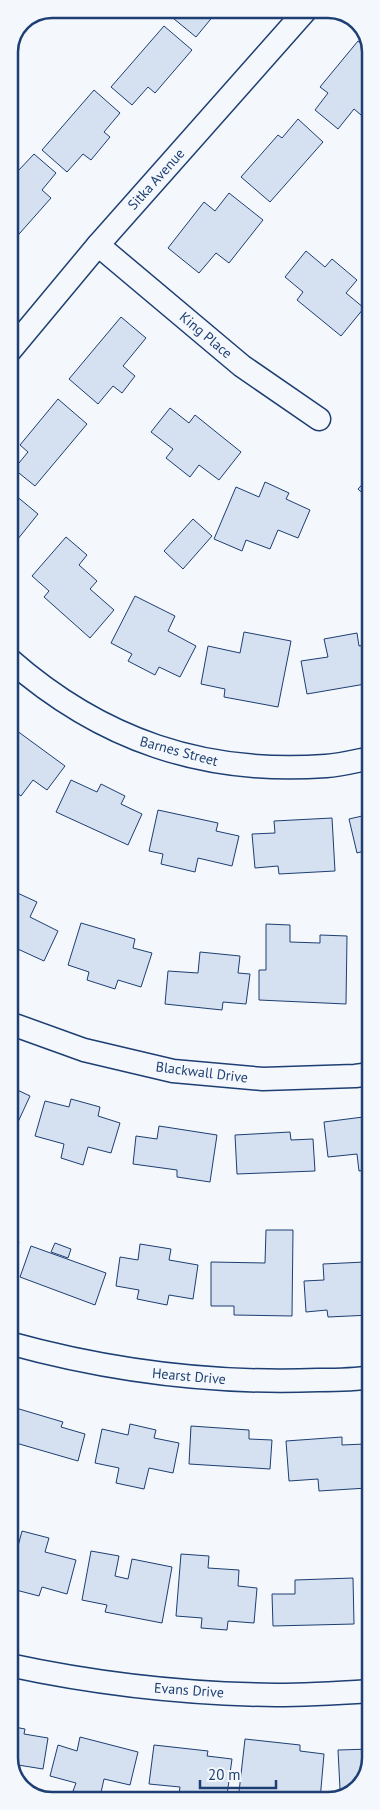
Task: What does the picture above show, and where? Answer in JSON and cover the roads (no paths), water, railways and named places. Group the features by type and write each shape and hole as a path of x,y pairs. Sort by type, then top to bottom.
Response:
{"street":[{"name":"Sitka Avenue","path":"17,342 98,245 299,18"},
{"name":"King Place","path":"98,245 242,366 319,419"},
{"name":"Barnes Street","path":"17,666 79,712 137,740 199,759 263,768 328,766 362,760"},
{"name":"Blackwall Drive","path":"18,1026 84,1050 172,1070 263,1079 362,1075"},
{"name":"Hearst Drive","path":"18,1345 52,1355 126,1369 209,1379 285,1382 362,1378"},
{"name":"Evans Drive","path":"18,1667 53,1674 164,1690 277,1695 362,1691"}]}
